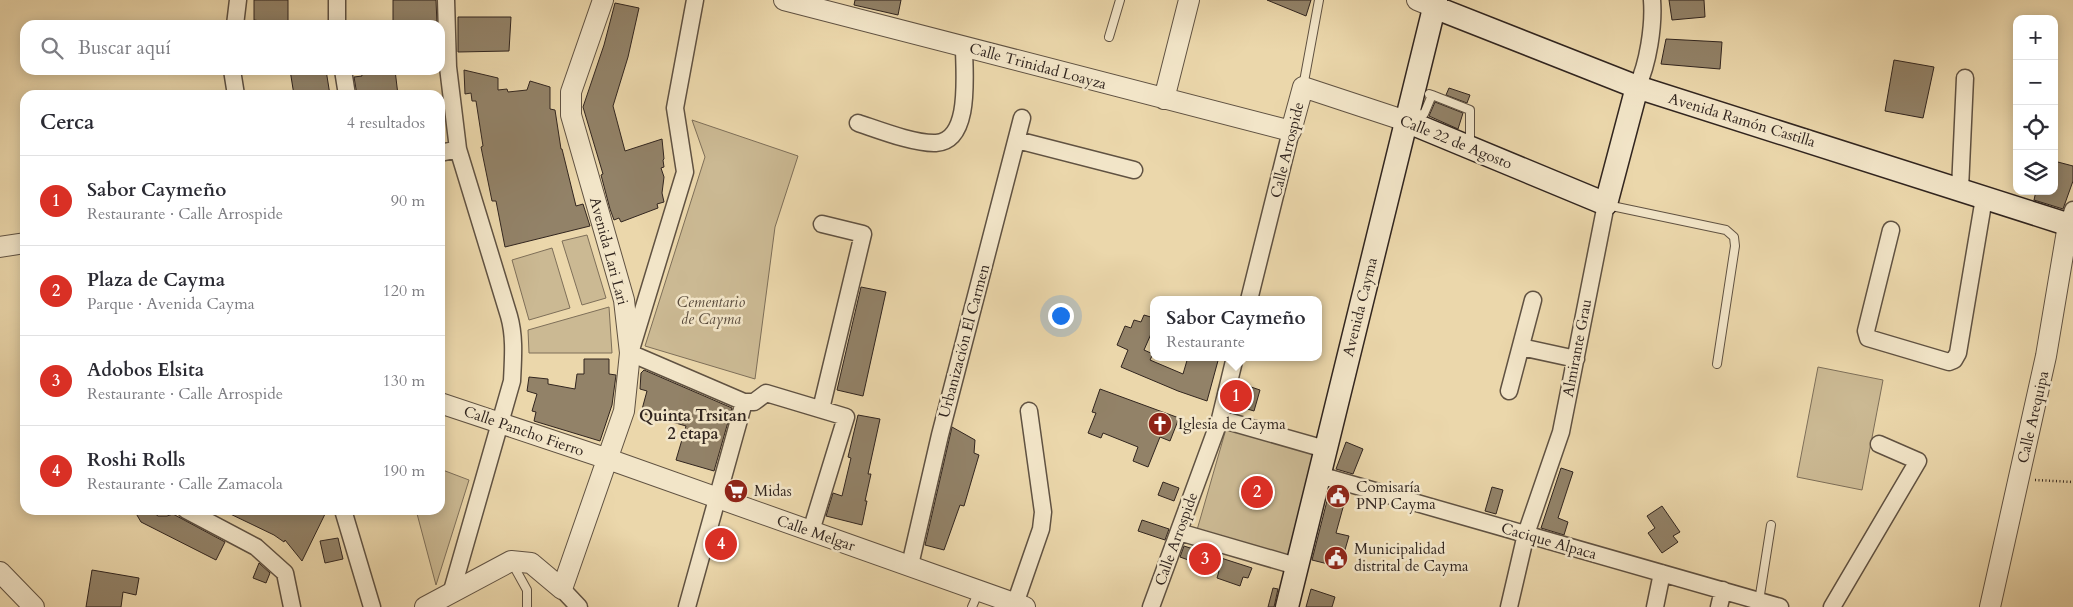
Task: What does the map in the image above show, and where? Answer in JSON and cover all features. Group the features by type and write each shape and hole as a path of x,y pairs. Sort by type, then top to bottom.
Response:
{"main road":[{"name":"Avenida Ramón Castilla","path":"1429,2 1637,87 1984,198 2071,220"},
{"name":"Avenida Cayma","path":"1287,607 1325,449 1418,120 1423,91 1429,2"},
{"name":"Almirante Grau","path":"1606,204 1637,87"},
{"name":"Calle 22 de Agosto","path":"1418,120 1606,204"}],"street":[{"path":"236,20 238,0"},
{"path":"337,0 338,20"},
{"path":"446,0 448,67 458,149 513,330 512,381 451,594"},
{"name":"Avenida Lari Lari","path":"562,589 624,411 633,310 571,115 571,92 603,0"},
{"path":"633,310 685,172 675,108 695,0"},
{"name":"Calle Trinidad Loayza","path":"784,0 1291,131"},
{"path":"1164,99 1188,0"},
{"path":"1637,87 1642,76 1652,28 1652,0"},
{"path":"858,123 906,138 935,143 945,141 954,135 965,98 964,47"},
{"path":"233,75 235,90"},
{"path":"344,75 346,90"},
{"path":"1960,189 1965,78"},
{"name":"Calle 22 de Agosto","path":"1303,87 1418,120"},
{"name":"Calle Arrospide","path":"1250,296 1303,87"},
{"name":"Urbanización El Carmen","path":"910,565 940,436 1022,118"},
{"path":"1017,140 1134,170"},
{"path":"445,152 458,149"},
{"path":"1891,230 1866,331 1868,338 1949,362 1954,360 1958,353 1984,198"},
{"name":"Almirante Grau","path":"1509,607 1526,534 1561,432 1606,204"},
{"name":"Calle Arequipa","path":"1990,607 2046,356 2071,220"},
{"path":"821,409 863,234 822,224"},
{"path":"0,247 20,244"},
{"path":"1510,392 1533,300"},
{"path":"1521,347 1576,359"},
{"path":"630,353 744,402 754,402 766,393 846,417 811,531"},
{"name":"Calle Arrospide","path":"1151,607 1220,419 1234,361"},
{"path":"687,607 719,498 744,402"},
{"name":"Calle Pancho Fierro","path":"445,405 608,459"},
{"path":"1020,605 1041,529 1043,512 1029,411"},
{"path":"1220,419 1325,449"},
{"path":"1832,607 1918,461 1879,444"},
{"name":"Calle Melgar","path":"608,459 910,565 976,599 1020,605"},
{"name":"Cacique Alpaca","path":"1319,475 1780,607"},
{"path":"195,515 256,547 278,566 285,573 292,607"},
{"path":"344,515 372,607"},
{"path":"1178,532 1296,566"},
{"path":"425,607 511,561 531,563 562,589 579,607"},
{"path":"0,572 34,607"},
{"path":"1655,607 1662,573"},
{"path":"1719,607 1723,590"}],"lane":[{"path":"1109,37 1120,0"},
{"name":"Calle Arrospide","path":"1303,87 1319,0"},
{"path":"1423,91 1470,110 1471,144"},
{"path":"1606,204 1726,230 1734,237 1735,246 1717,364"},
{"path":"1759,601 1771,525"},
{"path":"511,561 527,590 527,607"}],"path":[{"path":"2019,480 2073,482"}],"green space":[{"name":"Cementario de Cayma","path":"692,120 798,156 775,227 755,379 645,346 705,157"},
{"path":"587,235 606,298 582,305 562,241"},
{"path":"552,248 570,308 529,320 512,260"},
{"path":"609,307 612,353 529,353 528,330"},
{"path":"1818,367 1883,380 1862,490 1797,477"},
{"path":"1226,429 1318,455 1289,556 1197,530"},
{"path":"445,471 469,480 436,585 417,515 445,515"}],"building":[{"path":"254,0 288,0 288,20 254,20"},
{"path":"393,0 436,0 437,20 393,20"},
{"path":"855,0 901,0 898,15 854,5"},
{"path":"1267,0 1311,0 1306,16"},
{"path":"1669,0 1704,0 1705,17 1672,20"},
{"path":"615,3 639,8 628,57 613,106 625,151 662,139 664,159 664,167 661,168 664,177 662,193 664,202 657,204 658,208 621,222 619,218 614,220 610,209 601,175 603,174 583,107 604,45"},
{"path":"458,17 511,17 509,51 458,52"},
{"path":"1666,39 1722,42 1720,69 1661,64"},
{"path":"1894,60 1934,67 1923,118 1885,111"},
{"path":"464,70 498,78 498,90 507,89 508,92 527,90 530,81 550,87 550,109 555,110 561,149 576,206 583,204 590,226 505,247 496,201 492,201 481,147 483,146 476,101 472,101 471,93 465,94"},
{"path":"291,75 327,75 329,90 293,90"},
{"path":"396,75 397,90 356,90 354,77"},
{"path":"1449,88 1470,95 1467,103 1446,95"},
{"path":"1435,102 1463,113 1458,129 1429,116"},
{"path":"2058,162 2073,166 2073,181 2063,209 2034,200 2035,195 2058,195"},
{"path":"861,287 886,292 863,396 837,390"},
{"path":"1144,315 1150,317 1150,336 1144,350 1150,353 1150,361 1183,374 1187,361 1218,361 1207,401 1121,367 1128,350 1117,345 1125,326 1131,328 1134,320 1141,322"},
{"path":"584,359 609,359 609,374 616,375 612,405 600,441 534,421 536,412 532,411 537,394 527,391 529,377 548,379 548,384 575,389 577,374 584,374"},
{"path":"644,370 732,408 714,471 676,460 686,426 641,413 647,391 640,389 641,373"},
{"path":"1239,383 1260,390 1254,411 1234,405"},
{"path":"1100,389 1179,418 1170,441 1160,437 1148,467 1133,461 1138,447 1103,433 1101,438 1088,433 1096,413 1092,412"},
{"path":"858,415 880,419 868,474 871,474 862,525 826,516 833,493 842,496 851,458 848,457"},
{"path":"952,427 975,440 974,453 979,455 964,506 960,505 944,550 925,545"},
{"path":"1346,442 1363,449 1353,474 1336,469"},
{"path":"1561,468 1573,472 1558,518 1568,522 1564,535 1541,528"},
{"path":"1163,482 1179,488 1174,501 1158,495"},
{"path":"1492,487 1503,490 1496,514 1485,511"},
{"path":"1330,489 1347,493 1336,533 1349,536 1340,567 1312,560"},
{"path":"1662,506 1680,532 1673,536 1678,542 1662,553 1648,533 1655,528 1647,516"},
{"path":"137,515 175,515 225,542 216,560 141,522"},
{"path":"232,515 325,515 302,561 285,540 284,542 274,535"},
{"path":"1142,520 1169,529 1165,540 1138,531"},
{"path":"338,538 343,559 325,563 320,541"},
{"path":"1184,546 1252,568 1248,578 1243,577 1240,586 1217,578 1219,571 1180,557"},
{"path":"259,563 270,573 266,583 253,578"},
{"path":"92,570 139,578 136,595 123,592 121,607 86,607"},
{"path":"1273,588 1278,589 1274,607 1268,607"},
{"path":"1311,589 1335,597 1332,607 1306,607"}],"place":[{"name":"Sabor Caymeño","path":"1236,396"},
{"name":"Iglesia de Cayma","path":"1160,424"},
{"name":"Midas","path":"736,491"},
{"name":"Plaza de Cayma","path":"1257,492"},
{"name":"Comisaría PNP Cayma","path":"1338,496"},
{"name":"Roshi Rolls","path":"721,544"},
{"name":"Municipalidad distrital de Cayma","path":"1336,558"},
{"name":"Adobos Elsita","path":"1205,559"}],"district":[{"name":"Quinta Trsitan 2 etapa","path":"693,424"}]}
